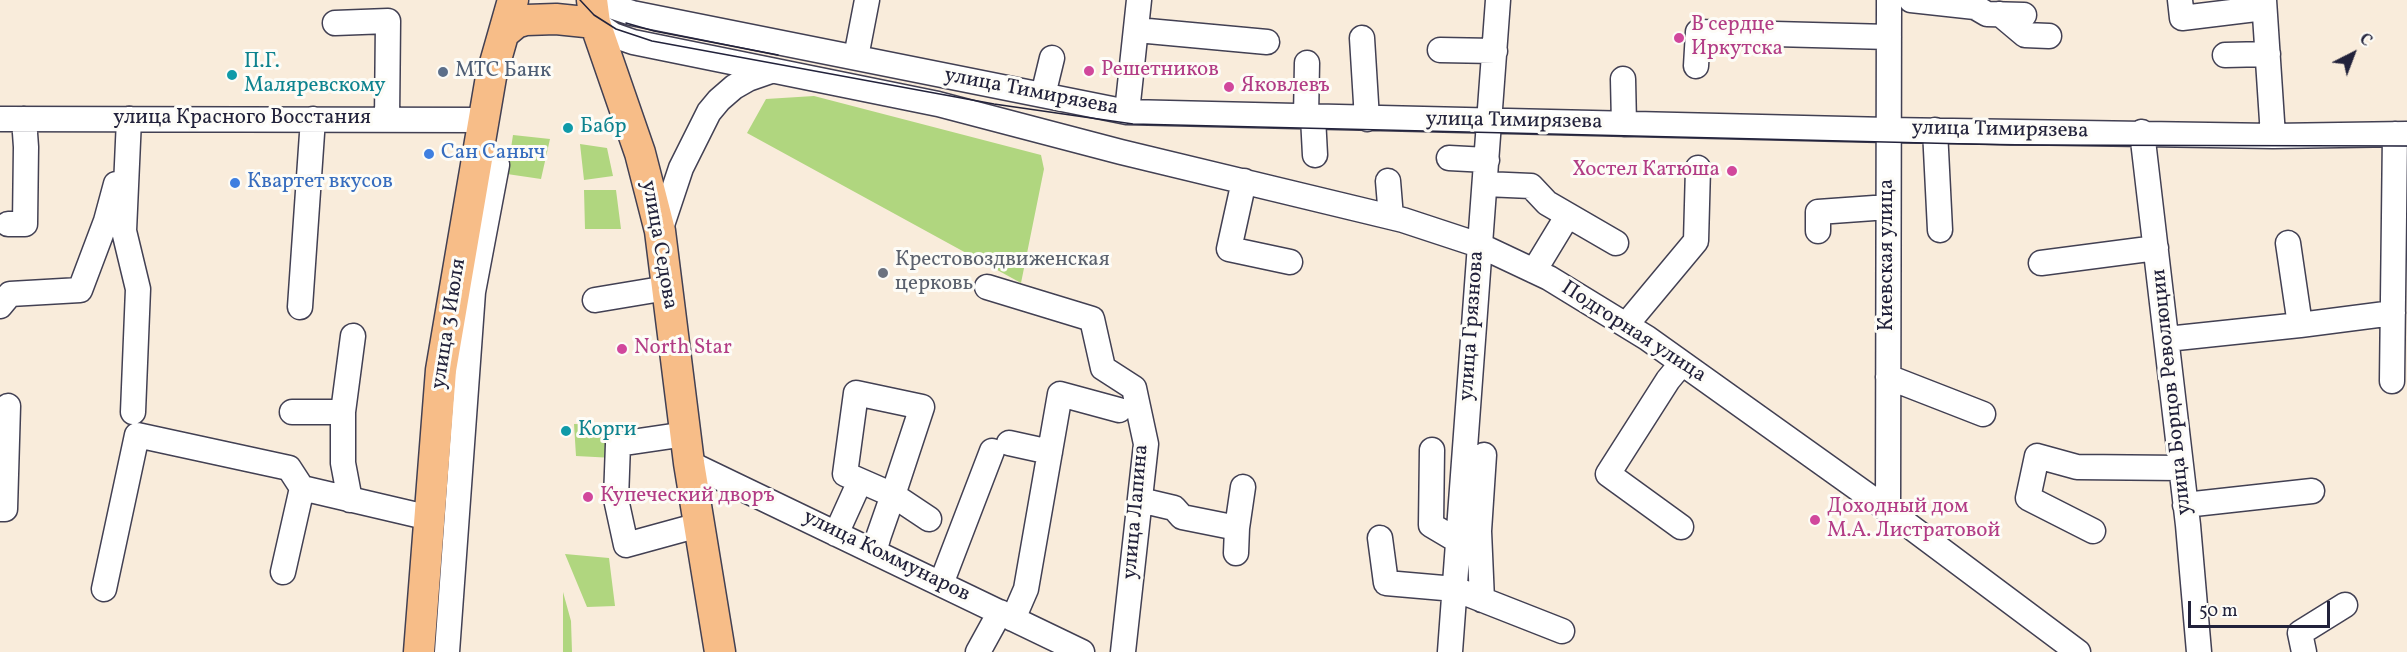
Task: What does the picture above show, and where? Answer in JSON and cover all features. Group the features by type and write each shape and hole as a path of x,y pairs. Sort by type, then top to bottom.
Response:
{"main road":[{"name":"улица 3 Июля","path":"419,652 441,370 491,77 513,0"},
{"path":"572,0 579,10 596,8"},
{"path":"504,33 512,25 526,20 555,19 596,8"},
{"name":"улица Седова","path":"596,8 640,153 660,231 687,449 720,652"}],"street":[{"path":"856,57 867,0"},
{"path":"1127,112 1139,0"},
{"name":"улица Грязнова","path":"1450,652 1479,245 1491,122 1498,0"},
{"name":"Киевская улица","path":"1888,510 1889,0"},
{"path":"1911,0 1975,3 1987,14 2012,15 2025,35 2049,36"},
{"path":"2180,0 2181,18 2264,4 2273,136"},
{"name":"улица Тимирязева","path":"596,8 632,13 1127,112 1888,130 2142,132 2273,136 2401,134"},
{"name":"улица Тимирязева","path":"596,8 613,35 633,42 938,105 1121,152"},
{"path":"335,23 388,21 387,119"},
{"path":"1137,30 1266,42"},
{"path":"1696,66 1698,32 1889,37"},
{"path":"1362,38 1367,119"},
{"path":"1440,50 1495,51"},
{"path":"2225,55 2268,54"},
{"path":"1043,96 1052,58"},
{"path":"1307,63 1315,155"},
{"path":"660,231 681,168 709,112 734,87 771,71"},
{"path":"1623,79 1624,124"},
{"name":"улица Красного Восстания","path":"0,119 24,119 128,130 313,119 387,119 481,133"},
{"path":"8,224 25,224 24,119"},
{"path":"300,307 313,119"},
{"path":"0,306 10,294 80,290 106,221 128,130"},
{"path":"128,130 124,231 138,289 133,412"},
{"path":"1935,130 1940,230"},
{"name":"улица Борцов Революции","path":"2142,132 2167,339 2199,652"},
{"path":"447,652 473,292 497,165 481,133"},
{"path":"2392,381 2401,134"},
{"name":"Подгорная улица","path":"1121,152 1391,217 1479,245 1534,271 1626,325 1682,363 1888,510 2078,652"},
{"path":"1449,158 1531,186 1547,203 1616,243"},
{"path":"1626,325 1696,241 1698,168"},
{"path":"1244,181 1229,249 1290,262"},
{"path":"1388,181 1391,217"},
{"path":"1818,231 1818,212 1888,207"},
{"path":"1534,271 1568,215"},
{"path":"2288,243 2300,324"},
{"path":"2041,263 2156,248"},
{"name":"улица Лапина","path":"987,287 1092,319 1102,368 1134,387 1146,444 1123,652"},
{"path":"595,300 667,288"},
{"path":"2167,339 2393,313"},
{"path":"350,500 343,464 343,412 353,336"},
{"path":"1681,526 1608,474 1668,380 1682,363"},
{"path":"1888,376 1983,414"},
{"path":"874,552 892,495 922,407 856,393 845,474 892,495 929,519"},
{"path":"978,652 1026,589 1060,394 1119,410"},
{"path":"0,509 5,509 8,406"},
{"path":"292,412 343,412"},
{"path":"104,589 137,435 289,468 302,488 430,518"},
{"path":"687,449 618,444 615,499 626,545 699,525"},
{"path":"941,584 1001,447 1050,452"},
{"name":"улица Коммунаров","path":"687,449 836,534 1082,652"},
{"path":"1432,450 1431,525 1458,541"},
{"path":"1482,600 1479,531 1484,455"},
{"path":"2093,531 2028,498 2037,456 2077,467 2181,468"},
{"path":"836,534 860,481"},
{"path":"1236,553 1243,487"},
{"path":"283,572 302,488"},
{"path":"2185,505 2312,491"},
{"path":"1140,500 1174,508 1182,517 1237,528"},
{"path":"1380,538 1386,583 1455,589 1562,631"},
{"path":"2304,652 2300,633 2345,605"}],"green space":[{"path":"814,96 1041,155 1044,169 1021,283 747,133 766,99"},
{"path":"513,135 550,139 541,179 507,174"},
{"path":"580,144 607,148 613,176 584,180"},
{"path":"584,190 616,190 621,229 585,229"},
{"path":"574,424 611,425 614,458 576,456"},
{"path":"565,554 609,558 615,606 587,607"},
{"path":"563,592 571,621 572,652 563,652"}],"tram line":[{"path":"580,0 594,15 616,29 652,41 994,104 1133,124 2010,145 2407,146"},
{"path":"626,23 654,31 778,55"}],"place":[{"name":"В сердце Иркутска","path":"1679,38"},
{"name":"Решетников","path":"1089,71"},
{"name":"МТС Банк","path":"443,72"},
{"name":"П.Г. Маляревскому","path":"232,75"},
{"name":"Яковлевъ","path":"1229,87"},
{"name":"Бабр","path":"568,128"},
{"name":"Сан Саныч","path":"429,154"},
{"name":"Хостел Катюша","path":"1732,171"},
{"name":"Квартет вкусов","path":"235,183"},
{"name":"Крестовоздвиженская церковь","path":"883,273"},
{"name":"North Star","path":"622,349"},
{"name":"Корги","path":"566,431"},
{"name":"Купеческий дворъ","path":"588,497"},
{"name":"Доходный дом М.А. Листратовой","path":"1815,520"}]}
